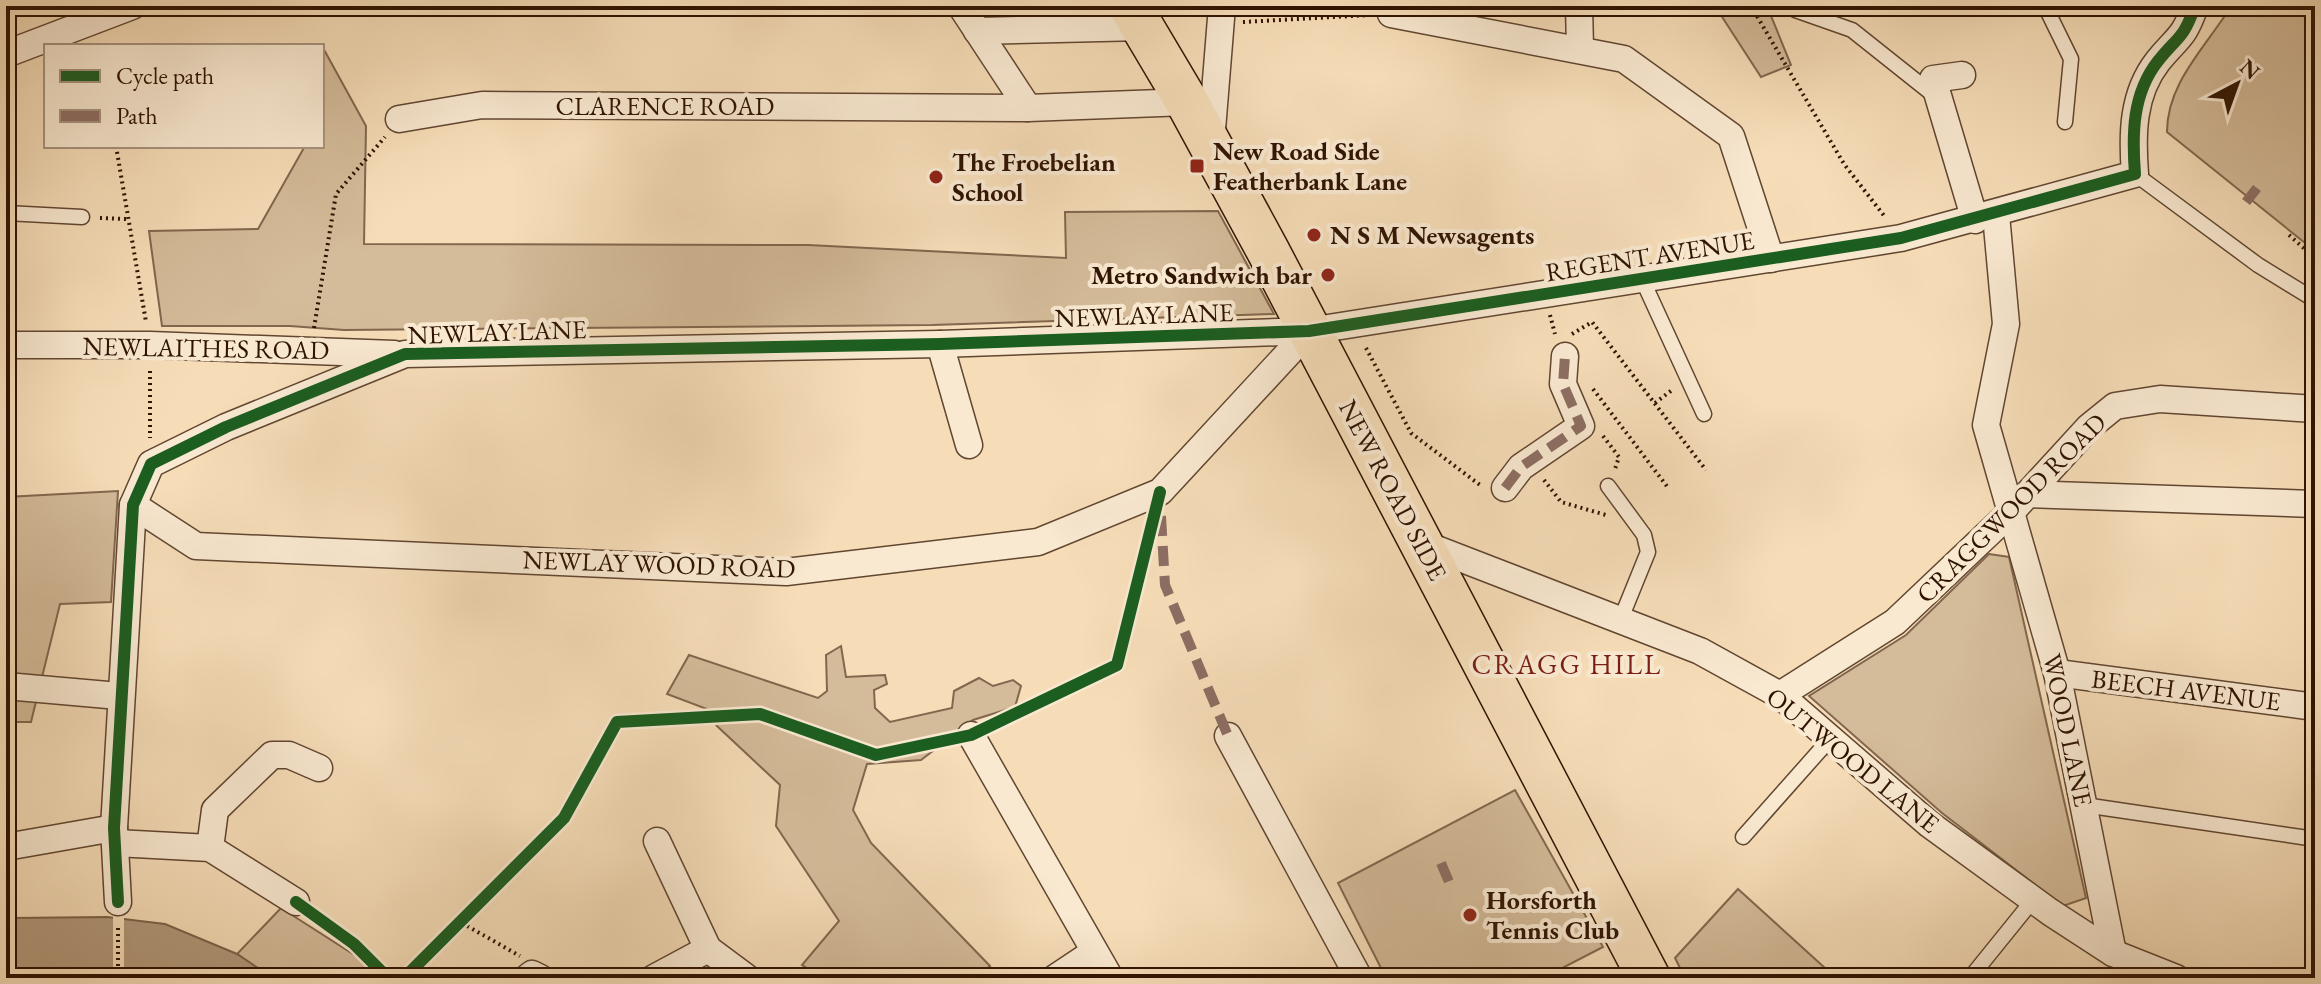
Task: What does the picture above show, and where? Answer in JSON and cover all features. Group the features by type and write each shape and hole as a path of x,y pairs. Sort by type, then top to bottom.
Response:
{"main road":[{"name":"NEW ROAD SIDE","path":"1136,16 1210,145 1649,978"}],"street":[{"path":"6,54 132,6"},
{"path":"961,6 1028,108"},
{"path":"1579,6 1580,48"},
{"path":"1985,217 2135,174 2135,115 2143,84 2158,61 2185,34 2195,6"},
{"path":"1391,14 1580,48 1624,59 1731,136 1771,259"},
{"path":"1210,145 1221,15"},
{"path":"977,31 1136,16"},
{"path":"1939,99 1933,79 1962,75"},
{"name":"WOOD LANE","path":"1939,99 1985,217 2006,324 1986,425 2020,502 2113,953"},
{"name":"CLARENCE ROAD","path":"399,119 482,105 1028,108 1187,102"},
{"name":"REGENT AVENUE","path":"1309,331 1901,238 1985,217"},
{"name":"NEWLAY LANE","path":"151,464 226,427 405,354 940,344 1309,331"},
{"name":"NEWLAY WOOD ROAD","path":"133,505 196,546 770,571 1038,542 1160,492 1309,331"},
{"path":"940,344 969,445"},
{"name":"NEWLAITHES ROAD","path":"6,345 150,345 405,354"},
{"path":"1505,488 1530,462 1581,426 1563,384 1561,350"},
{"name":"CRAGGWOOD ROAD","path":"1780,695 1895,622 2020,502 2089,427 2115,406 2160,399 2315,409"},
{"path":"118,902 115,836 119,696 133,505 151,464"},
{"path":"2020,502 2314,504"},
{"name":"OUTWOOD LANE","path":"1421,543 1700,651 1780,695 1929,824 2033,900 2113,953 2176,978"},
{"name":"BEECH AVENUE","path":"2057,673 2315,707"},
{"path":"6,686 119,696"},
{"path":"971,735 1110,978"},
{"path":"1228,736 1359,978"},
{"path":"210,848 215,810 272,755 289,755 319,768"},
{"path":"6,847 115,836 210,848 296,902"},
{"path":"657,841 708,949 747,978"},
{"path":"654,978 708,949"},
{"path":"1055,978 1094,952"}],"lane":[{"path":"2045,6 2071,59 2065,122"},
{"path":"1795,10 1852,30 1939,99"},
{"path":"2135,174 2258,265 2315,300"},
{"path":"6,213 82,217"},
{"path":"1642,279 1704,414"},
{"path":"1608,486 1636,524 1648,552 1620,621"},
{"path":"1743,837 1830,739"},
{"path":"2084,805 2315,839"},
{"path":"1970,978 2033,900"}],"path":[{"path":"1751,6 1844,164 1901,238"},
{"path":"1221,15 1391,14"},
{"path":"310,350 336,194 399,119"},
{"path":"116,148 150,345 151,464"},
{"path":"82,217 128,219"},
{"path":"2289,235 2315,258"},
{"path":"1545,294 1561,350 1669,489"},
{"path":"1561,350 1592,322 1706,470"},
{"path":"1353,324 1411,433 1491,492 1505,488"},
{"path":"1655,403 1671,390"},
{"path":"1578,419 1594,424 1619,457 1608,486"},
{"path":"1530,462 1561,502 1636,524"},
{"path":"118,902 118,978"},
{"path":"462,923 517,951 533,977"}],"shaded area":[{"path":"1715,6 1767,6 1791,65 1761,77"},
{"path":"2223,6 2315,6 2315,251 2167,132 2168,116 2178,86 2224,17"},
{"path":"324,50 366,126 364,244 808,245 1066,258 1065,212 1218,211 1274,314 932,325 344,330 290,326 162,326 149,231 258,229 304,148 324,148"},
{"path":"118,491 111,602 60,604 31,722 6,722 6,497"},
{"path":"1989,554 2009,557 2086,898 2063,906 1942,813 1809,696 1906,635"},
{"path":"841,646 846,677 885,675 887,684 874,690 875,708 890,722 952,708 954,691 979,678 993,686 1013,680 1021,686 1015,707 973,720 921,760 867,764 853,810 871,843 990,966 975,978 824,978 802,965 839,921 776,826 780,785 717,726 707,709 667,694 689,655 818,698 827,691 826,655"},
{"name":"Horsforth Tennis Club","path":"1515,790 1603,947 1543,978 1386,978 1338,883"},
{"path":"1738,889 1836,978 1685,978 1675,958"},
{"path":"281,908 356,956 380,978 271,978 237,954"},
{"path":"107,917 165,924 237,954 273,978 6,978 6,925 12,918"}],"pier":[{"path":"113,914 124,915 124,978 113,978"}],"marked path":[{"path":"2246,202 2257,188"},
{"path":"1505,488 1521,467 1581,426 1563,384 1565,356"},
{"path":"1161,516 1165,585 1228,736"},
{"path":"1441,863 1449,882"}],"cycle path":[{"path":"118,902 114,828 133,505 151,464 226,427 405,354 940,344 1309,331 1901,238 2135,174 2134,130 2143,87 2158,61 2183,32 2195,6"},
{"path":"404,978 564,818 617,722 760,714 876,755 971,735 1117,665 1160,492"},
{"path":"296,902 354,944 388,978"}],"place":[{"name":"New Road Side Featherbank Lane","path":"1197,166"},
{"name":"The Froebelian School","path":"936,177"},
{"name":"N S M Newsagents","path":"1314,235"},
{"name":"Metro Sandwich bar","path":"1328,275"},
{"name":"Horsforth Tennis Club","path":"1470,915"}],"district":[{"name":"CRAGG HILL","path":"1567,664"}]}
